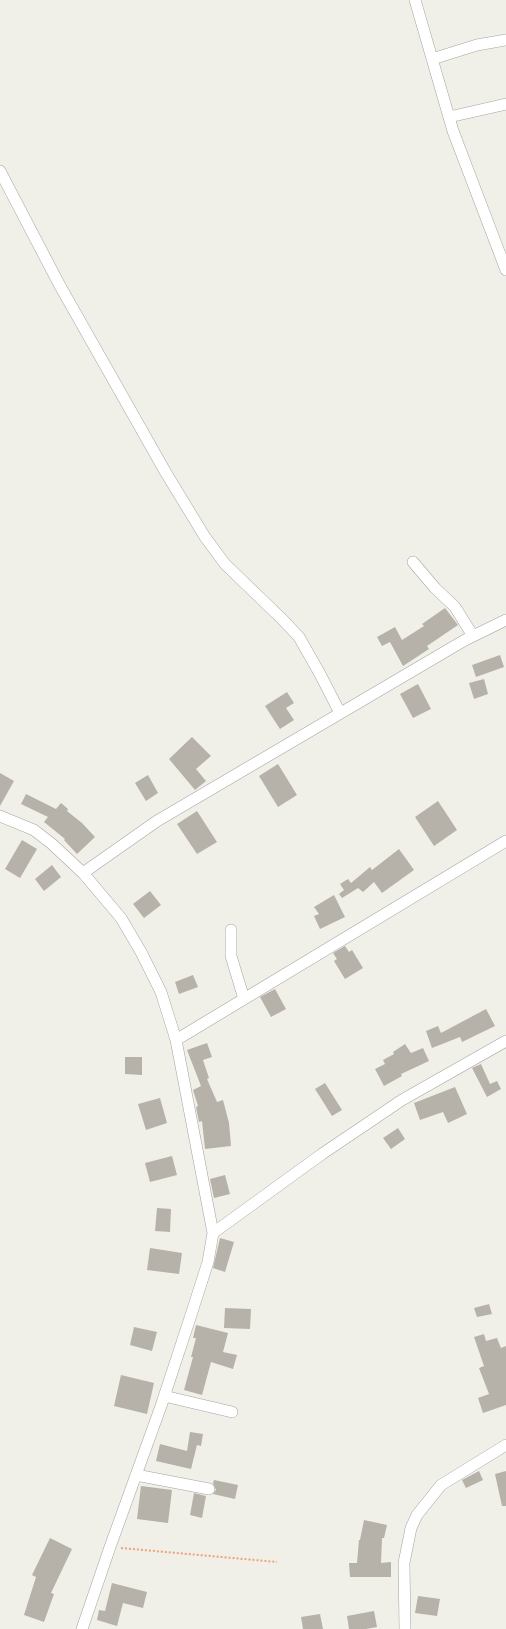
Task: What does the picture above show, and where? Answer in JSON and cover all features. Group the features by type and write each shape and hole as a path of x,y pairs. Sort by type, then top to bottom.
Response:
{"street":[{"path":"415,0 449,117 506,270"},
{"path":"432,59 477,45 506,40"},
{"path":"449,117 506,104"},
{"path":"0,171 59,284 166,473 205,537 225,564 299,637 340,713"},
{"path":"413,562 455,607 473,636"},
{"path":"83,873 157,821 473,636 506,620"},
{"path":"0,816 34,830 52,844 83,873 121,918 141,952 161,992 176,1040 213,1233 208,1262 164,1396 82,1629"},
{"path":"176,1040 506,841"},
{"path":"231,930 231,956 244,999"},
{"path":"213,1233 322,1154 402,1100 505,1045"},
{"path":"164,1396 232,1412"},
{"path":"405,1629 404,1563 411,1528 416,1515 441,1485 506,1445"},
{"path":"136,1475 209,1489"}],"path":[{"path":"110,1547 277,1562"}],"building":[{"path":"445,608 458,625 427,646 429,649 403,666 390,642 382,646 377,637 395,627 402,640 424,626 422,624"},
{"path":"500,655 504,667 476,677 472,665"},
{"path":"484,679 488,694 474,699 469,683"},
{"path":"418,684 431,709 413,718 400,694"},
{"path":"287,692 294,703 286,708 294,720 280,729 265,706"},
{"path":"192,737 211,756 196,769 206,781 195,790 169,759"},
{"path":"278,764 297,795 278,807 259,776"},
{"path":"0,773 14,781 0,806"},
{"path":"148,775 158,793 146,801 135,783"},
{"path":"26,794 56,809 61,803 68,809 67,811 82,823 95,837 77,854 64,840 65,839 44,822 48,817 21,804"},
{"path":"438,801 457,830 434,846 415,817"},
{"path":"197,811 217,842 197,854 177,824"},
{"path":"22,840 37,849 20,878 5,869"},
{"path":"399,849 414,870 382,893 374,882 363,892 358,888 342,898 339,894 344,890 340,884 348,879 351,883 370,867 372,870"},
{"path":"52,865 61,877 44,891 35,879"},
{"path":"150,891 161,905 144,918 133,904"},
{"path":"334,895 345,917 320,929 314,916 319,914 314,907"},
{"path":"345,946 349,952 352,950 363,968 345,979 334,961 337,959 333,953"},
{"path":"193,975 198,987 179,994 175,982"},
{"path":"275,989 286,1009 271,1017 260,997"},
{"path":"486,1009 495,1026 462,1042 460,1037 432,1048 426,1031 438,1026 441,1033"},
{"path":"207,1043 212,1057 203,1060 209,1078 207,1079 217,1102 223,1100 229,1123 231,1146 205,1149 202,1121 199,1122 196,1107 198,1106 193,1090 201,1086 187,1050"},
{"path":"405,1044 411,1053 423,1048 429,1061 401,1074 402,1076 384,1086 375,1069 385,1064 383,1060 394,1054 393,1052"},
{"path":"125,1057 142,1057 142,1075 125,1074"},
{"path":"481,1064 490,1084 497,1081 501,1089 487,1097 472,1068"},
{"path":"325,1083 342,1110 332,1116 315,1089"},
{"path":"455,1087 467,1114 448,1123 443,1112 420,1120 414,1103"},
{"path":"160,1098 167,1123 146,1130 138,1104"},
{"path":"398,1128 405,1139 391,1149 383,1138"},
{"path":"172,1156 177,1175 150,1182 145,1163"},
{"path":"225,1175 230,1194 214,1198 210,1179"},
{"path":"157,1208 171,1209 170,1232 155,1231"},
{"path":"220,1238 234,1242 225,1272 213,1268"},
{"path":"150,1248 182,1253 179,1274 147,1270"},
{"path":"489,1304 492,1314 477,1317 474,1308"},
{"path":"225,1308 251,1309 250,1329 224,1328"},
{"path":"196,1325 228,1333 223,1352 237,1355 233,1369 211,1362 202,1395 184,1390 193,1357 191,1357 196,1338 193,1338"},
{"path":"134,1327 157,1332 152,1351 130,1345"},
{"path":"484,1334 486,1341 497,1338 501,1348 506,1346 506,1405 483,1413 478,1398 489,1394 479,1368 484,1366 474,1337"},
{"path":"121,1375 154,1383 147,1414 114,1406"},
{"path":"190,1432 203,1434 201,1446 197,1445 191,1469 156,1461 160,1444 187,1451"},
{"path":"479,1471 483,1480 466,1488 462,1480"},
{"path":"506,1471 506,1506 502,1506 495,1474"},
{"path":"214,1480 238,1485 235,1499 213,1494 216,1490 213,1483"},
{"path":"141,1486 172,1490 168,1523 137,1519"},
{"path":"194,1493 206,1496 202,1518 190,1515"},
{"path":"364,1520 387,1525 384,1538 382,1538 381,1563 391,1562 391,1577 350,1577 349,1563 357,1563 359,1540"},
{"path":"50,1538 72,1549 51,1593 54,1594 44,1622 24,1615 36,1577 32,1575"},
{"path":"112,1583 147,1592 143,1608 123,1603 117,1626 97,1620 99,1610 105,1611"},
{"path":"418,1596 440,1599 437,1616 415,1613"},
{"path":"374,1611 377,1627 366,1629 349,1629 347,1616"},
{"path":"320,1614 323,1629 303,1629 301,1617"}]}
